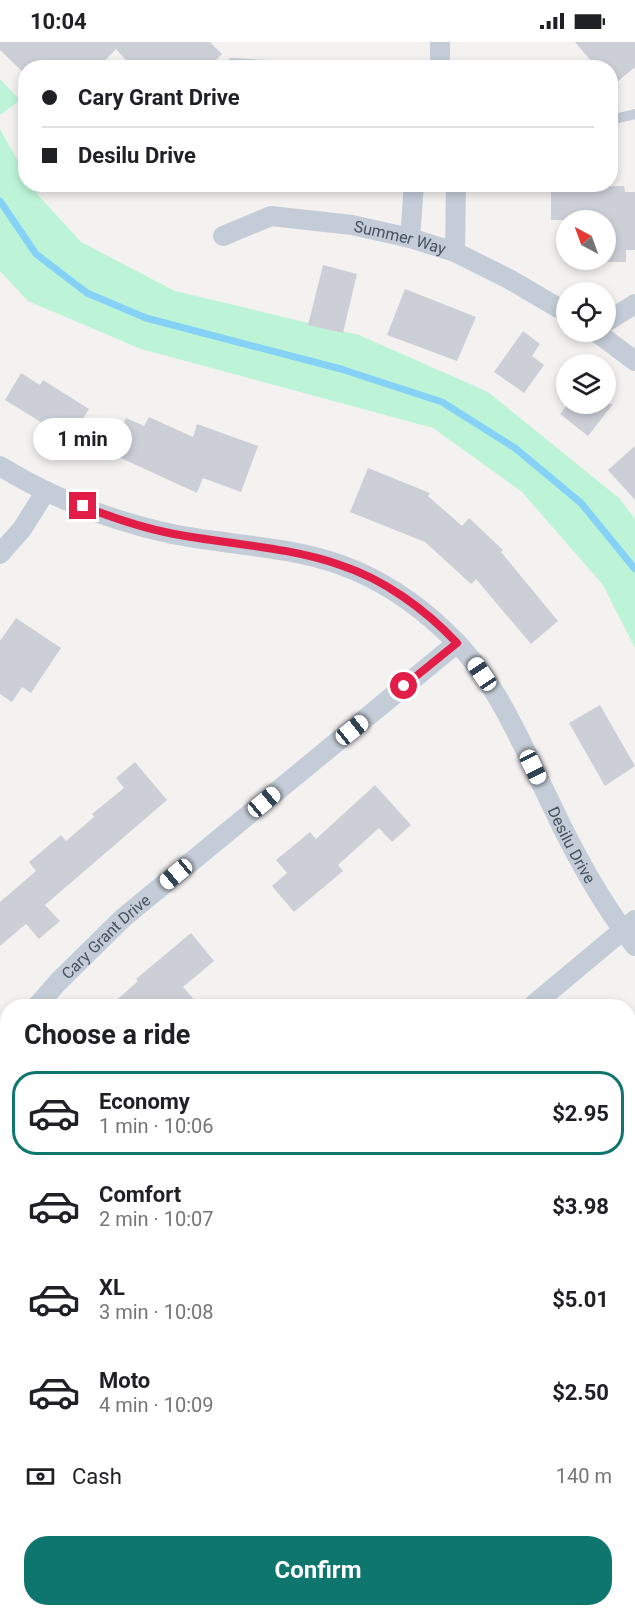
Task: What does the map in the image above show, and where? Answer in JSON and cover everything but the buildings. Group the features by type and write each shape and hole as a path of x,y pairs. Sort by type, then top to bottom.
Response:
{"street":[{"path":"440,42 440,60"},
{"path":"410,238 413,192"},
{"path":"455,252 456,192"},
{"name":"Summer Way","path":"223,236 272,216 351,225 410,238 455,252 509,279 556,307"},
{"path":"616,316 635,304"},
{"path":"609,342 635,361"},
{"name":"Desilu Drive","path":"0,466 46,491 120,520 172,534 270,549 340,564 402,596 470,657 513,724 580,861 629,925 635,946"},
{"path":"0,554 22,529 46,491"},
{"name":"Cary Grant Drive","path":"42,999 123,918 457,643"},
{"path":"540,999 629,925"}],"lane":[{"path":"618,118 635,114"}],"green space":[{"path":"0,79 18,98 18,102 0,115"},
{"path":"0,129 18,161 18,192 36,192 81,242 175,291 359,335 488,392 619,498 635,519 635,648 603,585 522,492 433,428 141,349 28,301 0,271"}],"waterway":[{"path":"0,201 36,254 87,293 146,318 341,369 442,402 515,448 581,503 635,569"}],"route":[{"path":"83,506 120,520 172,534 270,549 340,564 372,578 402,596 457,643 404,686"}]}
